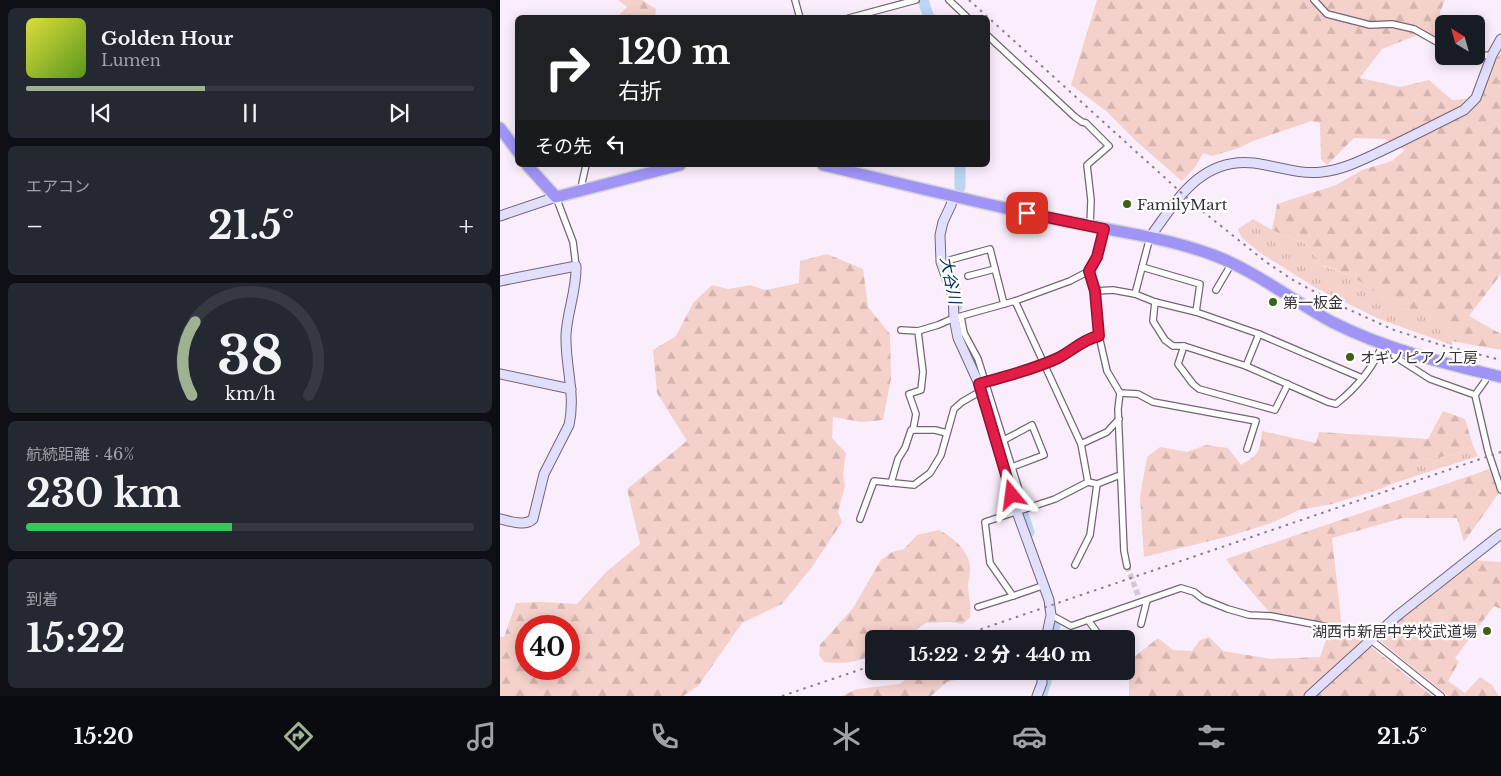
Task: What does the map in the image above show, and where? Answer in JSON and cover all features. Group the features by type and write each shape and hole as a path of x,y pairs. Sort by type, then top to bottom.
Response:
{"highway":[{"path":"500,128 515,148"},
{"path":"530,167 556,198 672,167"},
{"path":"840,167 958,197 1104,229 1150,237 1197,250 1232,263 1334,322 1396,349 1501,377"}],"street":[{"path":"794,0 799,15"},
{"path":"859,15 915,0"},
{"path":"948,0 965,15"},
{"path":"1314,0 1327,14 1370,25 1392,24 1414,29 1435,41"},
{"path":"990,38 1075,117 1086,123 1109,146 1087,165 1091,200 1090,226"},
{"path":"1136,294 1150,237 1174,204 1202,175 1211,169 1233,163 1321,172 1349,166 1464,110 1476,98 1492,55 1501,39"},
{"path":"1485,55 1492,55"},
{"path":"584,190 582,183 586,167"},
{"path":"958,197 943,222 940,235 941,262 953,296 958,338 982,386 1004,440 1021,510"},
{"path":"500,216 556,198 573,242 576,266 576,278 566,332 571,389 569,425 544,474 533,519 525,524 500,519"},
{"path":"902,330 918,331 1015,301 1070,281 1089,271 1097,257 1104,229"},
{"path":"950,260 990,250 1004,304"},
{"path":"1216,290 1232,263"},
{"path":"500,281 576,266"},
{"path":"1142,268 1200,284 1196,312"},
{"path":"968,276 995,270"},
{"path":"1089,271 1095,291 1099,336 1107,371 1120,393 1118,409 1120,475 1124,551 1127,566"},
{"path":"1095,291 1112,290 1136,294 1155,302 1196,312 1259,334 1362,378"},
{"path":"1015,301 1081,444 1088,482"},
{"path":"1155,302 1153,321 1165,340 1173,346 1184,346 1246,366 1336,404 1362,378 1379,353 1383,343"},
{"path":"891,483 898,459 906,448 911,430 913,430 916,414 909,394 921,390 923,372 918,331"},
{"path":"1246,366 1259,334"},
{"path":"860,519 874,481 914,486 930,474 941,455 954,409 982,386 1043,364 1074,350 1088,338 1099,336"},
{"path":"1184,346 1178,364 1193,384 1204,390 1275,410 1288,384"},
{"path":"1396,349 1394,356 1430,379 1475,395"},
{"path":"1487,373 1485,381 1475,395 1488,451 1501,490"},
{"path":"500,374 571,389"},
{"path":"982,386 1021,510 1042,586 1049,600 1051,615 1048,630"},
{"path":"1120,393 1138,394 1153,402 1256,422 1246,448"},
{"path":"1081,444 1107,432 1119,419"},
{"path":"1004,440 1032,424 1044,455 1012,468"},
{"path":"913,430 935,430 947,433"},
{"path":"1013,596 990,563 986,522 1055,499 1088,482 1097,484 1120,475"},
{"path":"1075,565 1090,535 1097,484"},
{"path":"1309,696 1397,616 1501,534"},
{"path":"978,607 1042,586"},
{"path":"1051,615 1071,626 1181,588 1194,592 1203,599 1228,609 1249,615 1271,616 1360,633 1441,696"},
{"path":"1138,595 1144,601"},
{"path":"1141,624 1144,601"},
{"path":"1088,620 1095,630"},
{"path":"1037,696 1042,680"}],"green space":[{"path":"618,0 642,0 656,9 655,15 619,15 627,7"},
{"path":"1097,0 1445,0 1440,15 1435,15 1435,41 1420,34 1382,49 1360,78 1400,87 1429,80 1452,100 1476,98 1486,71 1501,53 1501,274 1469,316 1501,334 1501,350 1451,341 1440,312 1398,309 1354,277 1322,265 1308,245 1272,230 1277,204 1336,185 1362,170 1392,161 1405,150 1384,139 1354,138 1327,165 1321,159 1320,123 1311,121 1212,156 1203,153 1196,166 1182,181 1136,141 1106,111 1071,85"},
{"path":"1253,219 1272,230 1308,245 1323,266 1354,277 1398,309 1443,311 1452,345 1379,319 1316,288 1259,252 1242,238 1238,229"},
{"path":"827,254 863,269 868,307 890,334 891,379 883,420 861,422 833,417 832,438 846,453 843,474 845,486 838,512 842,522 812,567 782,604 742,623 698,686 683,696 500,696 500,637 504,637 516,603 577,604 606,572 640,544 627,489 687,441 657,393 653,350 676,336 693,303 712,285 728,289 750,285 766,290 799,283 800,261"},
{"path":"1443,411 1465,419 1473,446 1453,455 1416,461 1394,483 1380,489 1332,504 1299,510 1274,522 1230,536 1144,557 1140,497 1147,457 1160,447 1187,452 1206,445 1228,448 1241,465 1256,455 1262,431 1316,443 1319,432 1428,439"},
{"path":"1473,446 1478,456 1394,483 1416,461 1453,455"},
{"path":"1490,469 1501,490 1464,542 1457,518 1403,518 1332,538 1342,628 1270,613 1226,559"},
{"path":"939,530 956,541 965,552 970,563 968,586 970,617 963,624 950,622 926,623 916,630 865,630 865,657 844,663 824,662 819,655 820,645 853,608 881,560 892,552 904,549 917,535"},
{"path":"1475,560 1501,561 1501,609 1494,606 1455,658 1459,662 1448,681 1465,693 1480,677 1492,685 1499,696 1448,696 1380,641 1378,637"},
{"path":"1209,637 1223,651 1271,659 1320,657 1326,640 1352,637 1370,646 1432,696 1129,696 1129,680 1135,680 1135,656 1158,638 1173,650 1192,651 1200,640"},
{"path":"905,680 956,680 947,682 931,696 842,696 857,689 900,684"}],"waterway":[{"name":"大谷川","path":"923,0 928,15"},
{"name":"大谷川","path":"960,167 960,187"},
{"name":"大谷川","path":"947,266 955,289 957,306"},
{"name":"大谷川","path":"959,329 982,382"},
{"name":"大谷川","path":"1023,514 1029,532"},
{"name":"大谷川","path":"1053,630 1055,626"},
{"name":"大谷川","path":"1042,694 1046,680"}],"tunnel":[{"path":"1127,566 1138,595"}],"railway":[{"path":"969,0 986,15"},
{"path":"990,19 1196,206 1266,262 1293,280 1341,306 1394,330 1441,345 1501,360"},
{"path":"978,630 1501,452"},
{"path":"782,696 865,668"}],"place":[{"name":"FamilyMart","path":"1127,204"},
{"name":"第一板金","path":"1273,302"},
{"name":"オギノピアノ工房","path":"1350,357"},
{"name":"湖西市新居中学校武道場","path":"1487,631"}],"route":[{"path":"1012,495 979,384 1043,364 1074,350 1088,338 1099,336 1095,291 1089,271 1097,257 1104,229 1027,213"}]}
